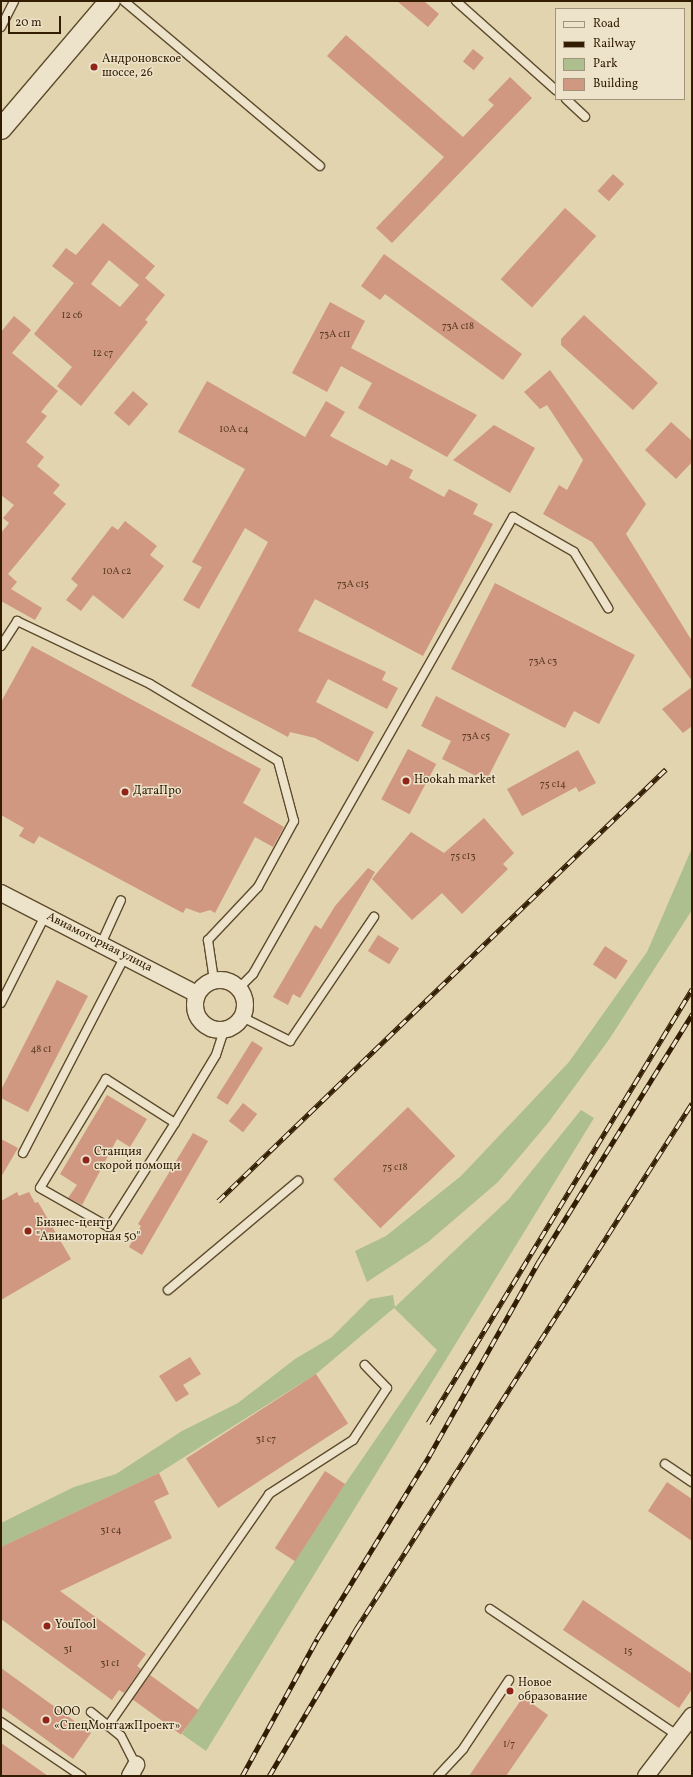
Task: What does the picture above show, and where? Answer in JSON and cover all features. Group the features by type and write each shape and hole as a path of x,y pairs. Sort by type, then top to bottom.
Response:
{"street":[{"path":"1,129 110,1"},
{"name":"Авиамоторная улица","path":"1,893 197,994"},
{"path":"214,980 228,980 239,988 245,999 242,1017 224,1030 209,1028 198,1017 197,994 214,980"},
{"path":"650,1775 692,1716"}],"lane":[{"path":"1,27 14,1"},
{"path":"124,1 320,166"},
{"path":"456,1 555,89"},
{"path":"567,100 585,117"},
{"path":"239,988 253,974 513,517 574,552 608,608"},
{"path":"1,646 17,621 150,684 278,761 294,821 258,887 208,940 214,980"},
{"path":"101,944 121,900"},
{"path":"1,1003 45,916"},
{"path":"242,1017 290,1041 374,917"},
{"path":"23,1153 125,956"},
{"path":"175,1123 106,1079 40,1188 109,1227 175,1123 216,1054 224,1030"},
{"path":"168,1290 298,1181"},
{"path":"108,1726 269,1494 352,1440 387,1388 365,1365"},
{"path":"665,1464 692,1482"},
{"path":"490,1609 678,1736"},
{"path":"438,1776 463,1748 509,1680"},
{"path":"91,1712 121,1736 133,1770"},
{"path":"1,1722 82,1776"}],"green space":[{"path":"692,848 692,910 610,1038 548,1123 498,1182 428,1242 367,1282 355,1251 386,1236 461,1176 569,1062 647,952"},
{"path":"581,1110 594,1118 206,1751 182,1734 345,1484 437,1350 394,1308 316,1374 159,1473 1,1547 1,1523 74,1487 116,1474 182,1431 238,1403 295,1359 332,1337 370,1299 393,1295 395,1307 509,1199"}],"building":[{"path":"397,1 424,1 439,14 428,27"},
{"path":"346,35 463,137 494,105 488,100 510,77 532,98 392,243 376,228 444,157 327,56"},
{"path":"473,49 484,58 474,70 463,61"},
{"path":"613,174 624,184 609,201 598,191"},
{"path":"565,208 596,236 532,307 501,279"},
{"path":"103,223 155,266 145,278 165,295 145,320 148,322 81,406 57,386 72,367 34,334 74,283 52,266 66,248 76,255","holes":["109,260 139,285 120,307 91,284"]},
{"path":"384,254 522,354 503,380 385,294 380,300 361,286"},
{"path":"330,302 365,321 351,348 477,415 447,457 358,408 372,383 341,366 327,392 292,373"},
{"path":"584,315 658,383 633,410 561,345 561,339"},
{"path":"14,316 31,330 12,353 58,391 41,412 47,416 26,442 44,457 37,466 60,485 53,493 66,504 8,574 17,582 11,589 42,608 35,620 1,601 1,533 9,523 3,518 14,505 1,495 1,332"},
{"path":"550,370 646,504 626,534 692,641 692,681 592,542 543,514 559,485 567,490 583,460 547,405 540,409 524,392"},
{"path":"207,381 305,437 326,401 345,412 330,436 387,466 391,459 413,470 409,478 444,497 449,489 478,504 473,514 493,524 423,656 315,599 298,631 386,672 382,680 398,688 387,709 328,679 316,702 374,732 358,762 315,738 290,732 288,737 191,686 268,542 245,528 199,609 183,600 202,567 192,562 245,469 178,432"},
{"path":"133,391 148,404 129,426 114,413"},
{"path":"671,422 692,441 692,462 676,479 645,450"},
{"path":"494,425 535,448 510,493 453,460"},
{"path":"125,521 157,546 150,555 164,566 123,619 93,595 81,611 66,600 78,585 71,579 112,526 118,530"},
{"path":"495,583 635,655 599,724 574,711 565,728 451,669"},
{"name":"ДатаПро","path":"32,646 261,769 243,803 284,827 273,847 255,837 215,913 210,910 200,913 186,908 183,913 39,836 34,844 19,836 24,828 1,815 1,702"},
{"path":"692,687 692,726 683,733 662,709"},
{"path":"436,696 510,734 486,781 442,759 451,741 421,726"},
{"path":"408,749 436,764 409,814 381,799"},
{"path":"578,750 596,783 579,792 576,787 522,816 507,789"},
{"path":"484,818 514,853 503,864 508,869 462,914 442,893 412,920 372,879 411,832 444,853"},
{"path":"368,868 375,872 300,998 293,994 288,1005 273,997 315,925 321,929 335,906"},
{"path":"378,935 399,948 389,964 368,951"},
{"path":"605,946 628,961 616,979 593,964"},
{"path":"57,980 88,996 28,1112 1,1098 1,1090"},
{"path":"252,1041 263,1048 228,1105 216,1098"},
{"name":"Станция скорой помощи","path":"107,1095 147,1119 130,1147 117,1139 82,1205 68,1198 77,1185 60,1174"},
{"path":"243,1103 257,1114 243,1132 229,1121"},
{"path":"408,1107 455,1156 380,1228 333,1179"},
{"path":"193,1133 208,1141 142,1255 129,1247 141,1226 138,1224"},
{"path":"1,1139 18,1148 1,1177"},
{"name":"Бизнес-центр \"Авиамоторная 50\"","path":"17,1192 19,1196 29,1192 35,1203 38,1202 71,1259 1,1300 1,1201"},
{"path":"190,1357 201,1374 183,1385 189,1394 176,1402 159,1376"},
{"path":"316,1374 348,1423 218,1508 186,1458"},
{"path":"325,1471 345,1484 295,1561 275,1548"},
{"path":"159,1473 169,1494 154,1501 172,1538 60,1591 146,1654 137,1666 141,1669 124,1693 119,1690 112,1700 1,1619 1,1547"},
{"path":"667,1482 692,1499 692,1541 648,1511"},
{"path":"583,1600 692,1674 692,1689 679,1708 563,1630"},
{"name":"ООО «СпецМонтажПроект»","path":"1,1668 91,1733 73,1759 1,1707"},
{"path":"150,1675 199,1710 181,1735 132,1699"},
{"path":"523,1697 548,1715 506,1776 469,1776"},
{"path":"1,1743 31,1764 48,1776 1,1776"}],"railway":[{"path":"218,1201 666,769"},
{"path":"428,1423 692,989"},
{"path":"242,1776 317,1639 429,1456 539,1261 692,1014"},
{"path":"269,1776 356,1629 692,1103"}],"place":[{"name":"Андроновское шоссе, 26","path":"94,67"},
{"name":"Hookah market","path":"406,781"},
{"name":"ДатаПро","path":"125,792"},
{"name":"Станция скорой помощи","path":"86,1160"},
{"name":"Бизнес-центр \"Авиамоторная 50\"","path":"28,1231"},
{"name":"YouTool","path":"47,1626"},
{"name":"Новое образование","path":"510,1691"},
{"name":"ООО «СпецМонтажПроект»","path":"46,1720"}]}
